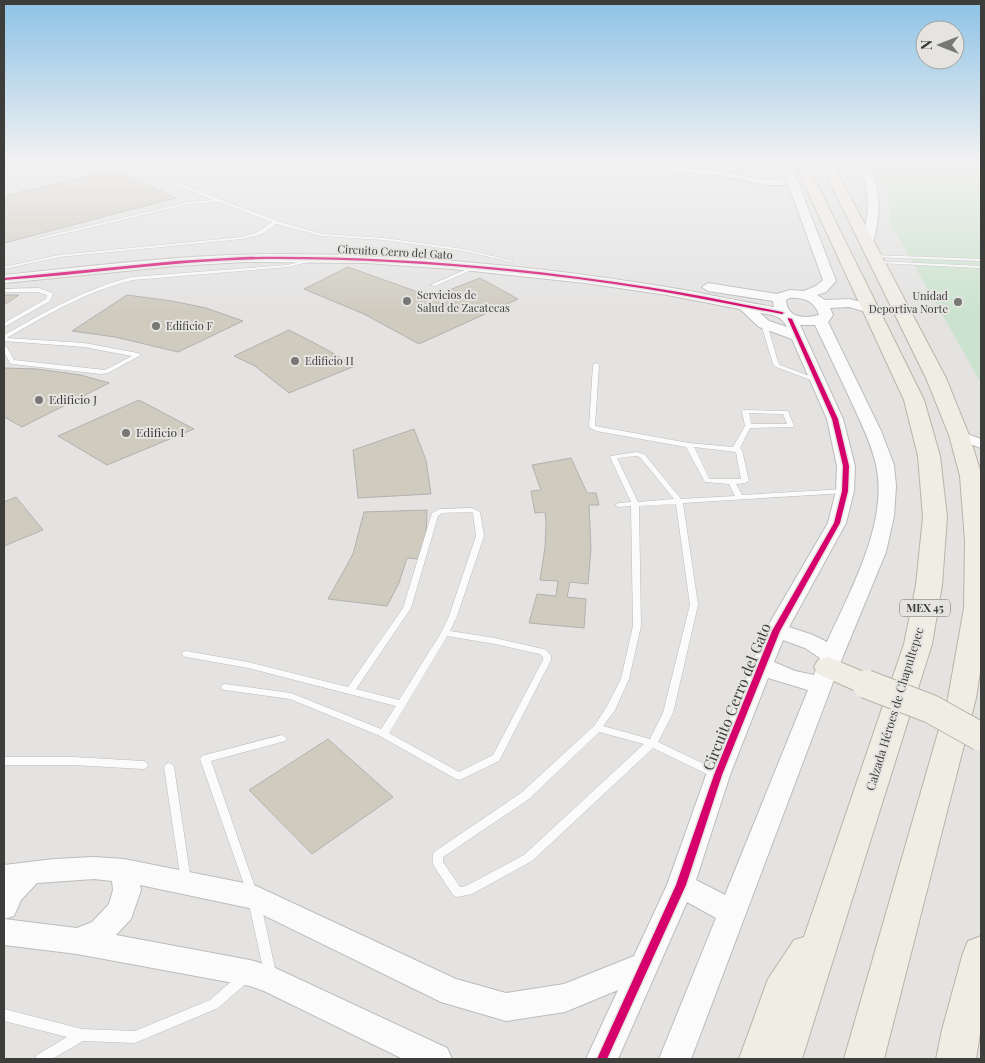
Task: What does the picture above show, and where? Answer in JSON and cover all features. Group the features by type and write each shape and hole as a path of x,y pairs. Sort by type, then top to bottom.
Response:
{"main road":[{"name":"Calzada Héroes de Chapultepec","path":"782,1059 918,644 929,585 935,517 929,456 914,400 870,309 816,214"},
{"path":"853,214 936,378 970,439 976,475 977,541 977,608 962,698 864,1059"},
{"path":"827,669 931,709 981,737"},
{"path":"758,1059 782,992 826,923"},
{"path":"956,1059 961,1030 981,953"}],"street":[{"path":"805,295 821,289 830,281 807,214"},
{"path":"873,253 875,214"},
{"name":"Circuito Cerro del Gato","path":"4,268 256,249 346,249 599,270 779,298"},
{"name":"Circuito Cerro del Gato","path":"4,279 229,260 358,259 474,268 627,284 745,307 790,323 835,419 846,466 845,491 837,523 776,631 718,775 681,885 602,1059"},
{"path":"675,1059 827,669 876,552 886,516 887,486 885,465 873,431 814,297 787,294 779,298 778,304 790,323"},
{"path":"745,307 764,324 800,321 850,303 870,309"},
{"path":"776,631 807,640 819,646 827,669"},
{"path":"762,666 777,675 793,680 827,669"},
{"path":"4,876 31,872 94,868 124,870 254,897 452,992 506,1007 565,998 645,965"},
{"path":"77,941 102,931 121,910 126,890 124,870"},
{"path":"31,872 11,892 5,921 77,941 260,976 436,1059"},
{"path":"681,885 733,913"}],"lane":[{"path":"40,239 145,214"},
{"path":"253,214 275,222 322,235 384,239 464,250 511,262"},
{"path":"4,268 59,256 242,238 260,233 275,222"},
{"path":"873,253 981,260"},
{"path":"873,253 981,267"},
{"path":"4,338 92,289 111,283 132,278 288,266 316,259"},
{"path":"433,286 474,268"},
{"path":"4,290 39,290 50,294 48,300 4,325"},
{"path":"764,324 775,363 778,366 818,381"},
{"path":"4,338 84,345 138,357 101,372 12,362 4,347"},
{"path":"596,365 592,427 688,445 739,450 745,481 707,481 688,445"},
{"path":"736,449 748,426 745,411 786,412 791,426 748,426"},
{"path":"642,455 679,502 694,605 668,713 652,743 528,858 468,891 457,892 438,863 438,855 526,796 597,728 610,710 625,679 637,626 635,504 613,457 642,455"},
{"path":"731,482 740,498"},
{"path":"619,505 845,491"},
{"path":"350,691 407,608 436,515 440,511 472,510 476,512 480,536 453,616 445,633 384,734"},
{"path":"225,687 291,696 384,734 459,776 496,758 546,660 546,656 543,652 495,641 445,633"},
{"path":"186,654 248,665 401,704"},
{"path":"597,728 652,743 718,775"},
{"path":"4,1015 82,1035 135,1037 214,1004 260,976 254,897 205,758 282,739"},
{"path":"4,762 72,761 143,765"},
{"path":"169,767 187,883"},
{"path":"40,1059 82,1035"}],"green space":[{"name":"Unidad Deportiva Norte","path":"889,214 981,214 981,383 889,221"}],"building":[{"path":"4,214 116,214 4,243"},
{"path":"348,267 415,291 429,298 480,278 518,299 419,344 364,314 304,289"},
{"path":"4,295 19,295 4,305"},
{"name":"Edificio F","path":"127,295 206,308 243,321 178,352 115,337 72,331"},
{"name":"Edificio H","path":"289,330 355,366 289,393 255,366 234,356"},
{"name":"Edificio J","path":"4,368 37,369 81,375 109,383 22,427 4,417"},
{"name":"Edificio I","path":"139,400 194,429 107,465 58,436"},
{"path":"414,429 426,460 431,494 358,498 353,450"},
{"path":"571,458 587,493 596,493 599,505 589,505 591,549 588,584 570,582 567,597 586,599 584,628 529,623 537,594 556,596 558,581 540,580 545,547 546,522 545,512 535,513 531,491 541,490 532,465"},
{"path":"16,497 43,530 4,546 4,502"},
{"path":"427,510 426,533 418,559 407,558 399,583 387,606 328,599 353,554 364,512"},
{"path":"328,739 393,797 312,854 249,790"}],"cycle path":[{"path":"4,279 210,260 322,258 454,265 585,279 667,291 782,313"},
{"path":"602,1059 681,885 718,775 776,631 837,523 845,491 846,466 835,419 790,319"}],"place":[{"name":"Servicios de Salud de Zacatecas","path":"407,301"},
{"name":"Unidad Deportiva Norte","path":"958,302"},
{"name":"Edificio F","path":"156,326"},
{"name":"Edificio H","path":"295,361"},
{"name":"Edificio J","path":"39,400"},
{"name":"Edificio I","path":"126,433"}]}
